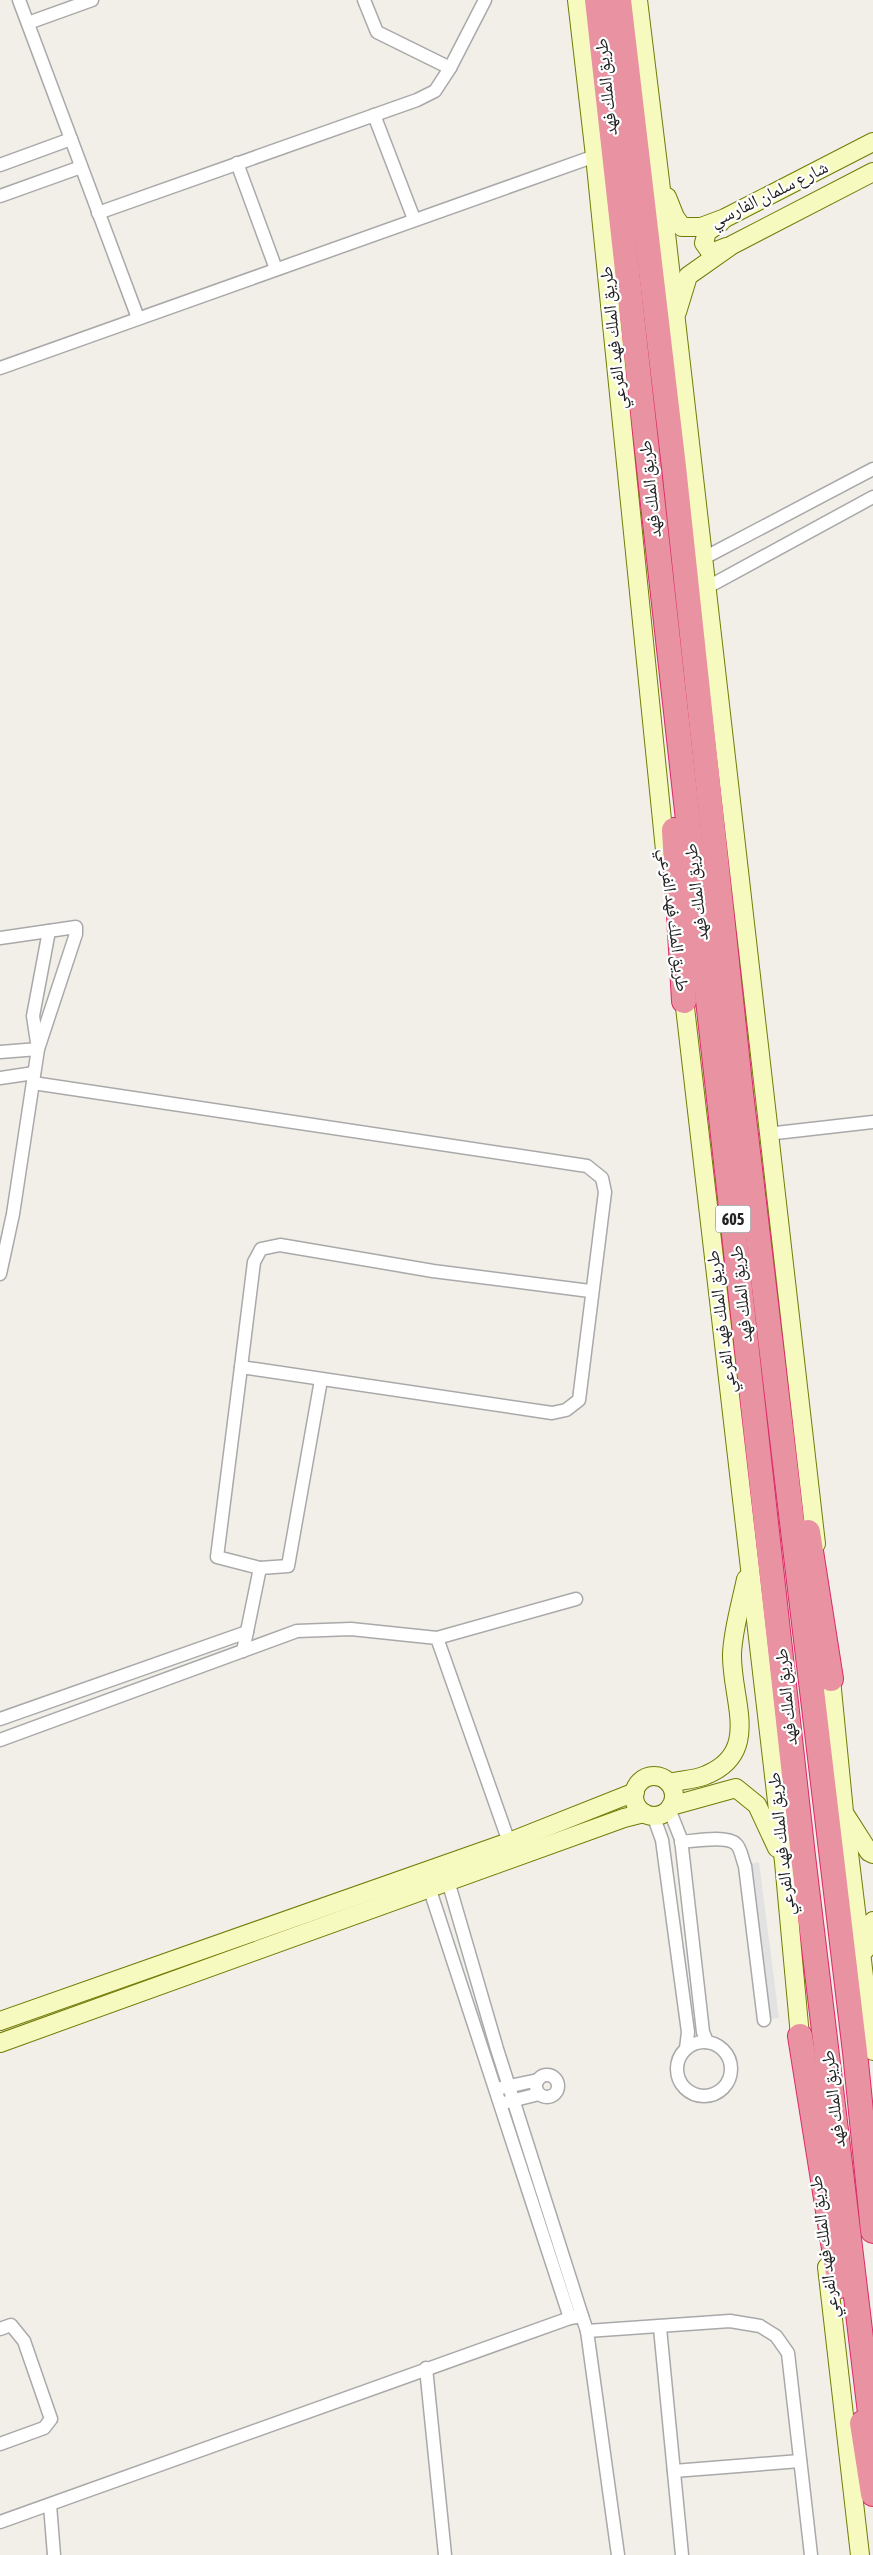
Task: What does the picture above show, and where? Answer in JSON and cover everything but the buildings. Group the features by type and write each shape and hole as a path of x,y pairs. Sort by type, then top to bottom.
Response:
{"highway":[{"name":"طريق الملك فهد","path":"597,0 662,598 804,1856 873,2438"},
{"name":"طريق الملك فهد","path":"619,0 675,477 756,1222 854,2042 873,2232"},
{"path":"662,598 671,731 684,1001"},
{"path":"756,1222 832,1679"},
{"path":"800,2036 873,2494"}],"main road":[{"name":"طريق الملك فهد الفرعي","path":"577,0 595,156 665,846 784,1862 800,2036 860,2555"},
{"path":"638,0 767,1134 832,1679 844,1812 873,2051"},
{"name":"شارع سلمان الفارسي","path":"660,181 675,217 682,227 701,227 725,218 873,142"},
{"name":"شارع سلمان الفارسي","path":"675,320 688,276 732,245 873,172"},
{"path":"725,218 707,232 704,243 711,253 732,245"},
{"path":"669,1783 704,1776 725,1765 737,1749 739,1727 732,1655 734,1635 749,1562"},
{"path":"650,1776 661,1777 669,1783 674,1795 659,1811 636,1802 635,1792 640,1781 650,1776"},
{"path":"0,2043 624,1818 659,1811 736,1788 757,1805 784,1862"},
{"path":"0,2021 508,1842 635,1792"},
{"path":"844,1812 869,1852 873,1854"},
{"path":"863,1961 873,1921"}],"street":[{"path":"19,0 138,318"},
{"path":"28,23 92,0"},
{"path":"364,0 377,32 450,68"},
{"path":"98,213 374,115 435,91 450,68 485,0"},
{"path":"374,115 414,219"},
{"path":"0,165 71,139"},
{"path":"0,368 595,156"},
{"path":"237,163 276,269"},
{"path":"0,196 81,167"},
{"path":"702,559 873,469"},
{"path":"706,588 873,497"},
{"path":"0,938 76,927 76,934 38,1049 13,1214 0,1274"},
{"path":"38,1049 33,1016 49,931"},
{"path":"0,1052 38,1049"},
{"path":"0,1078 33,1078 587,1166 602,1178 604,1192 590,1291 578,1400 566,1410 552,1413 240,1367"},
{"path":"767,1134 873,1122"},
{"path":"321,1380 288,1566 260,1568 217,1557 254,1262 261,1248 280,1244 433,1271 590,1291"},
{"path":"243,1651 260,1568"},
{"path":"0,1740 297,1630 351,1629 437,1638 576,1599"},
{"path":"0,1718 247,1632"},
{"path":"437,1638 508,1842"},
{"path":"659,1811 682,1846 703,2032 707,2042"},
{"path":"659,1811 688,2032 686,2049"},
{"path":"682,1846 712,1846 719,1841 730,1840 738,1845 745,1866 764,2020"},
{"path":"443,1864 576,2317"},
{"path":"424,1871 500,2104 576,2317 587,2332 618,2555"},
{"path":"669,1889 687,1887"},
{"path":"680,1969 696,1968"},
{"path":"707,2042 724,2051 731,2069 724,2088 713,2095 694,2095 679,2082 677,2063 686,2049 694,2044 707,2042"},
{"path":"496,2089 538,2080 544,2075 552,2076 559,2085 557,2093 552,2097 539,2094 500,2104"},
{"path":"538,2080 536,2087 539,2094"},
{"path":"0,2522 426,2368 576,2317"},
{"path":"587,2332 660,2328 730,2321 760,2326 776,2336 788,2353 810,2555"},
{"path":"0,2329 11,2325 24,2341 51,2419 44,2428 0,2444"},
{"path":"660,2328 682,2555"},
{"path":"426,2368 445,2555"},
{"path":"674,2471 800,2462"},
{"path":"50,2504 54,2555"}],"shaded area":[{"path":"759,1862 779,2018 769,2019 749,1864"}]}
